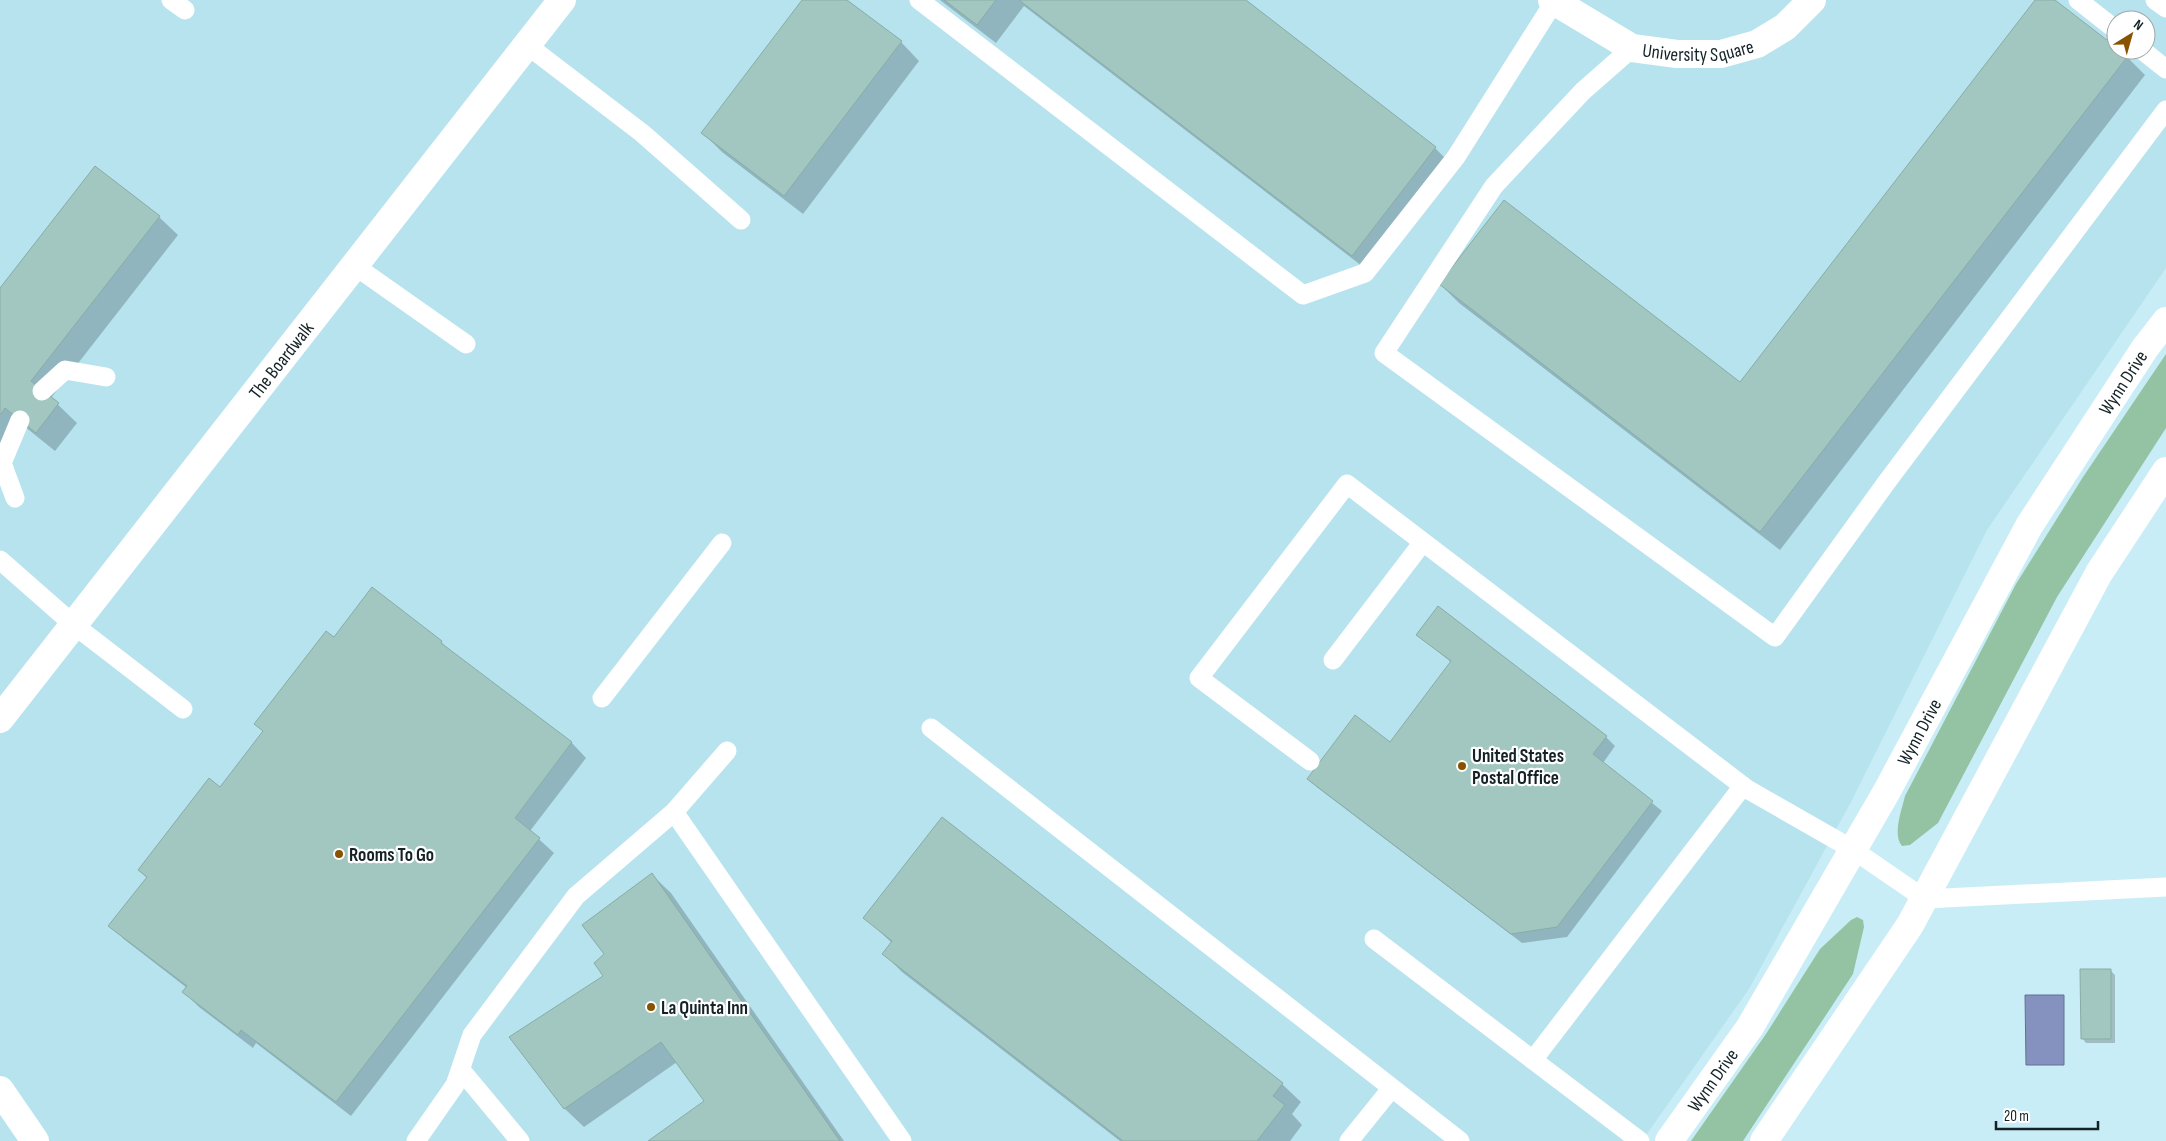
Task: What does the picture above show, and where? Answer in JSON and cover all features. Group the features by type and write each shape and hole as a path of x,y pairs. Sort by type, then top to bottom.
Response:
{"main road":[{"name":"The Boardwalk","path":"0,719 562,0"},
{"name":"University Square","path":"1553,1 1632,48 1677,54 1721,54 1764,40 1785,27 1812,0"},
{"name":"Wynn Drive","path":"1669,1141 1750,1027 1887,791 2029,526 2145,348 2166,321"},
{"path":"1764,1141 1910,925 2100,573 2166,471"},
{"path":"0,1090 35,1141"}],"lane":[{"path":"919,0 1303,295 1365,273 1456,157 1553,1"},
{"path":"2078,0 2106,22"},
{"path":"2155,0 2166,8"},
{"path":"527,45 642,133 741,220"},
{"path":"1632,48 1583,91 1494,186 1384,353 1776,637 1886,483 2166,110"},
{"path":"2155,60 2166,69"},
{"path":"355,266 466,344"},
{"path":"42,390 65,370 106,377"},
{"path":"14,498 2,463 20,420"},
{"path":"1310,761 1199,678 1347,484 1743,786 1852,849 1925,899 2166,887"},
{"path":"1333,660 1423,542"},
{"path":"602,698 722,543"},
{"path":"0,560 74,625 183,709"},
{"path":"931,728 1460,1141"},
{"path":"416,1141 455,1085 472,1035 576,896 674,812 727,751"},
{"path":"1533,1060 1743,786"},
{"path":"674,812 902,1141"},
{"path":"1374,939 1640,1141"},
{"path":"460,1070 520,1141"},
{"path":"1349,1141 1391,1089"}],"shaded area":[{"path":"0,0 2166,0 2166,268 1987,530 1851,802 1749,989 1642,1141 0,1141"},
{"path":"2025,995 2064,995 2064,1065 2026,1065"}],"green space":[{"path":"2166,354 2166,428 2057,597 1938,823 1910,845 1902,846 1899,841 1898,829 1905,796 2016,584 2083,477"},
{"path":"1857,917 1863,920 1864,927 1853,974 1743,1141 1691,1141 1766,1034 1820,949 1851,920"}],"building":[{"path":"802,0 847,0 902,41 784,196 701,133"},
{"path":"944,0 996,0 977,25"},
{"path":"1019,0 1246,0 1436,147 1352,256"},
{"path":"2035,0 2055,0 2106,39 2106,60 2125,60 1760,532 1439,284 1504,200 1740,382"},
{"path":"95,166 160,216 31,381 59,403 36,433 5,408 0,415 0,288"},
{"name":"Rooms To Go","path":"372,587 442,641 441,643 572,742 515,818 540,838 336,1102 241,1030 238,1035 182,992 187,986 108,926 147,877 138,870 209,778 220,787 263,731 254,724 326,631 334,637"},
{"name":"United States Postal Office","path":"1438,606 1607,736 1593,754 1653,801 1557,927 1511,934 1307,779 1355,715 1390,742 1451,661 1416,635"},
{"path":"942,817 1283,1083 1273,1096 1285,1105 1257,1141 1123,1141 882,954 892,941 863,918"},
{"name":"La Quinta Inn","path":"652,873 840,1141 648,1141 704,1101 661,1042 564,1109 509,1037 603,976 594,963 604,954 582,925"},
{"path":"2080,969 2111,969 2111,1039 2081,1039"}],"place":[{"name":"United States Postal Office","path":"1462,766"},
{"name":"Rooms To Go","path":"339,854"},
{"name":"La Quinta Inn","path":"651,1007"}]}
